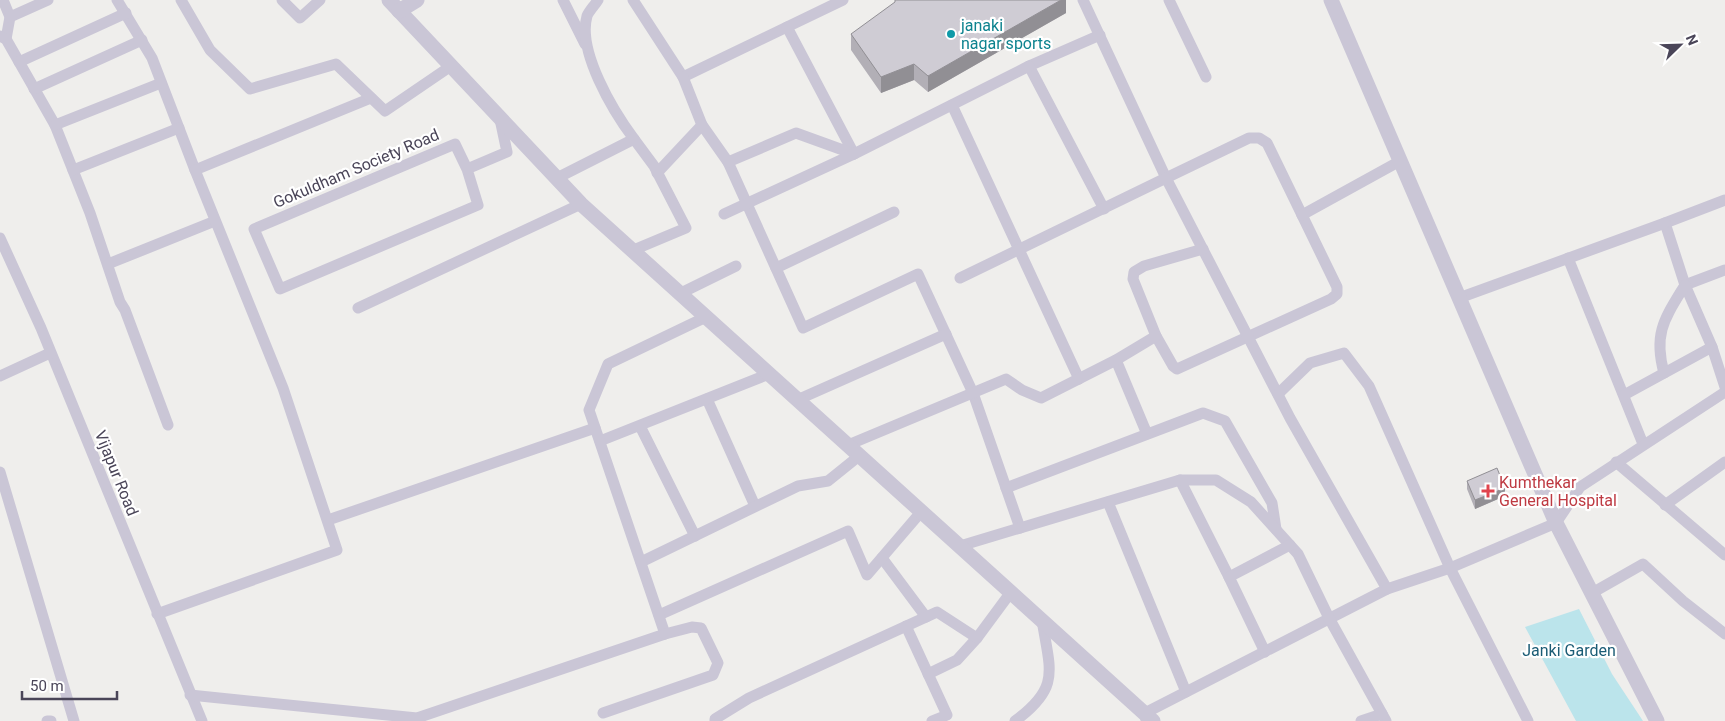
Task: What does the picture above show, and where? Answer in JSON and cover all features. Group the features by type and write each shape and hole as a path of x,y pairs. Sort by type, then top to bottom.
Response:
{"street":[{"path":"3,0 10,17 3,38 55,125 108,264 120,302 125,310 168,425"},
{"path":"10,17 48,0"},
{"path":"116,0 152,58 215,221 283,388 337,550 157,614"},
{"path":"181,0 210,50 250,89 336,64 385,111 451,66"},
{"path":"282,0 300,18 320,0"},
{"path":"394,5 417,0"},
{"path":"563,0 586,46 596,75 623,123 657,172 686,228 631,250"},
{"path":"586,46 587,16 598,0"},
{"path":"634,0 684,77 702,125 728,162 803,328 918,274 973,393 1020,528"},
{"path":"684,77 843,0"},
{"path":"1083,0 1166,178 1278,394 1386,589"},
{"path":"1169,0 1206,76"},
{"path":"1331,0 1556,523 1657,721"},
{"path":"394,5 581,204 1148,718 1186,692 1386,589 1450,568 1556,523 1580,487 1725,392"},
{"path":"19,62 126,14"},
{"path":"787,27 854,154"},
{"path":"724,214 854,154 1028,66 1100,35"},
{"path":"34,89 142,40"},
{"path":"1028,66 1104,208"},
{"path":"55,125 162,83"},
{"path":"195,170 371,98"},
{"path":"952,104 982,173 1021,250 1079,379"},
{"path":"467,170 507,152 500,117"},
{"path":"657,172 702,125"},
{"path":"73,170 179,128"},
{"path":"728,162 796,133 854,154"},
{"path":"960,278 1249,138 1258,138 1267,143 1337,287 1337,294 1177,369 1172,366 1156,336 1133,279 1134,272 1144,266 1203,249"},
{"path":"557,178 634,139"},
{"name":"Gokuldham Society Road","path":"455,144 467,170 478,205 280,289 254,229 455,144"},
{"path":"1302,215 1400,161"},
{"path":"1459,298 1725,200"},
{"path":"358,308 581,204"},
{"path":"776,268 894,212"},
{"path":"108,264 215,221"},
{"path":"1665,223 1684,285 1712,347 1725,387"},
{"name":"Vijapur Road","path":"0,238 4,255 50,353 202,721"},
{"path":"1568,258 1643,444"},
{"path":"679,294 736,266"},
{"path":"1664,373 1658,354 1662,322 1684,285 1725,270"},
{"path":"665,634 589,410 608,364 706,317"},
{"path":"797,400 946,334"},
{"path":"848,445 1006,379 1022,390 1042,398 1116,360 1156,336"},
{"path":"1624,395 1712,347"},
{"path":"1278,394 1310,362 1344,352 1369,386 1450,568 1528,721"},
{"path":"0,376 50,353"},
{"path":"1116,360 1147,434"},
{"path":"600,442 769,374"},
{"path":"707,399 755,506"},
{"path":"1006,488 1203,413 1225,421 1272,503 1276,529"},
{"path":"640,426 695,536"},
{"path":"328,520 595,428"},
{"path":"641,562 798,486 828,480 859,456"},
{"path":"1616,462 1665,505 1723,549"},
{"path":"1665,505 1725,462"},
{"path":"0,472 4,498 74,721"},
{"path":"1180,480 1265,652"},
{"path":"960,546 1180,480 1216,480 1251,502 1298,554 1329,618 1384,717 1361,721"},
{"path":"1108,502 1186,692"},
{"path":"659,615 848,531 867,575 921,512"},
{"path":"1229,577 1290,545"},
{"path":"882,558 926,617"},
{"path":"1592,593 1643,564 1683,601 1725,634"},
{"path":"928,674 957,660 977,638 1011,592"},
{"path":"715,721 715,719 749,698 937,612 977,638"},
{"path":"1015,721 1036,706 1051,678 1042,620"},
{"path":"906,626 948,718 932,721"},
{"path":"190,695 414,719 665,634 692,627 701,628 718,663 713,675 603,713"}],"green space":[{"name":"Janki Garden","path":"1579,609 1612,674 1643,721 1576,721 1525,627"}],"building":[{"name":"janaki nagar sports","path":"895,0 1061,0 928,76 914,64 881,77 851,34 895,2"},
{"path":"1497,468 1505,488 1475,500 1467,481"}],"place":[{"name":"janaki nagar sports","path":"951,34"},
{"name":"Kumthekar General Hospital","path":"1488,491"}]}
